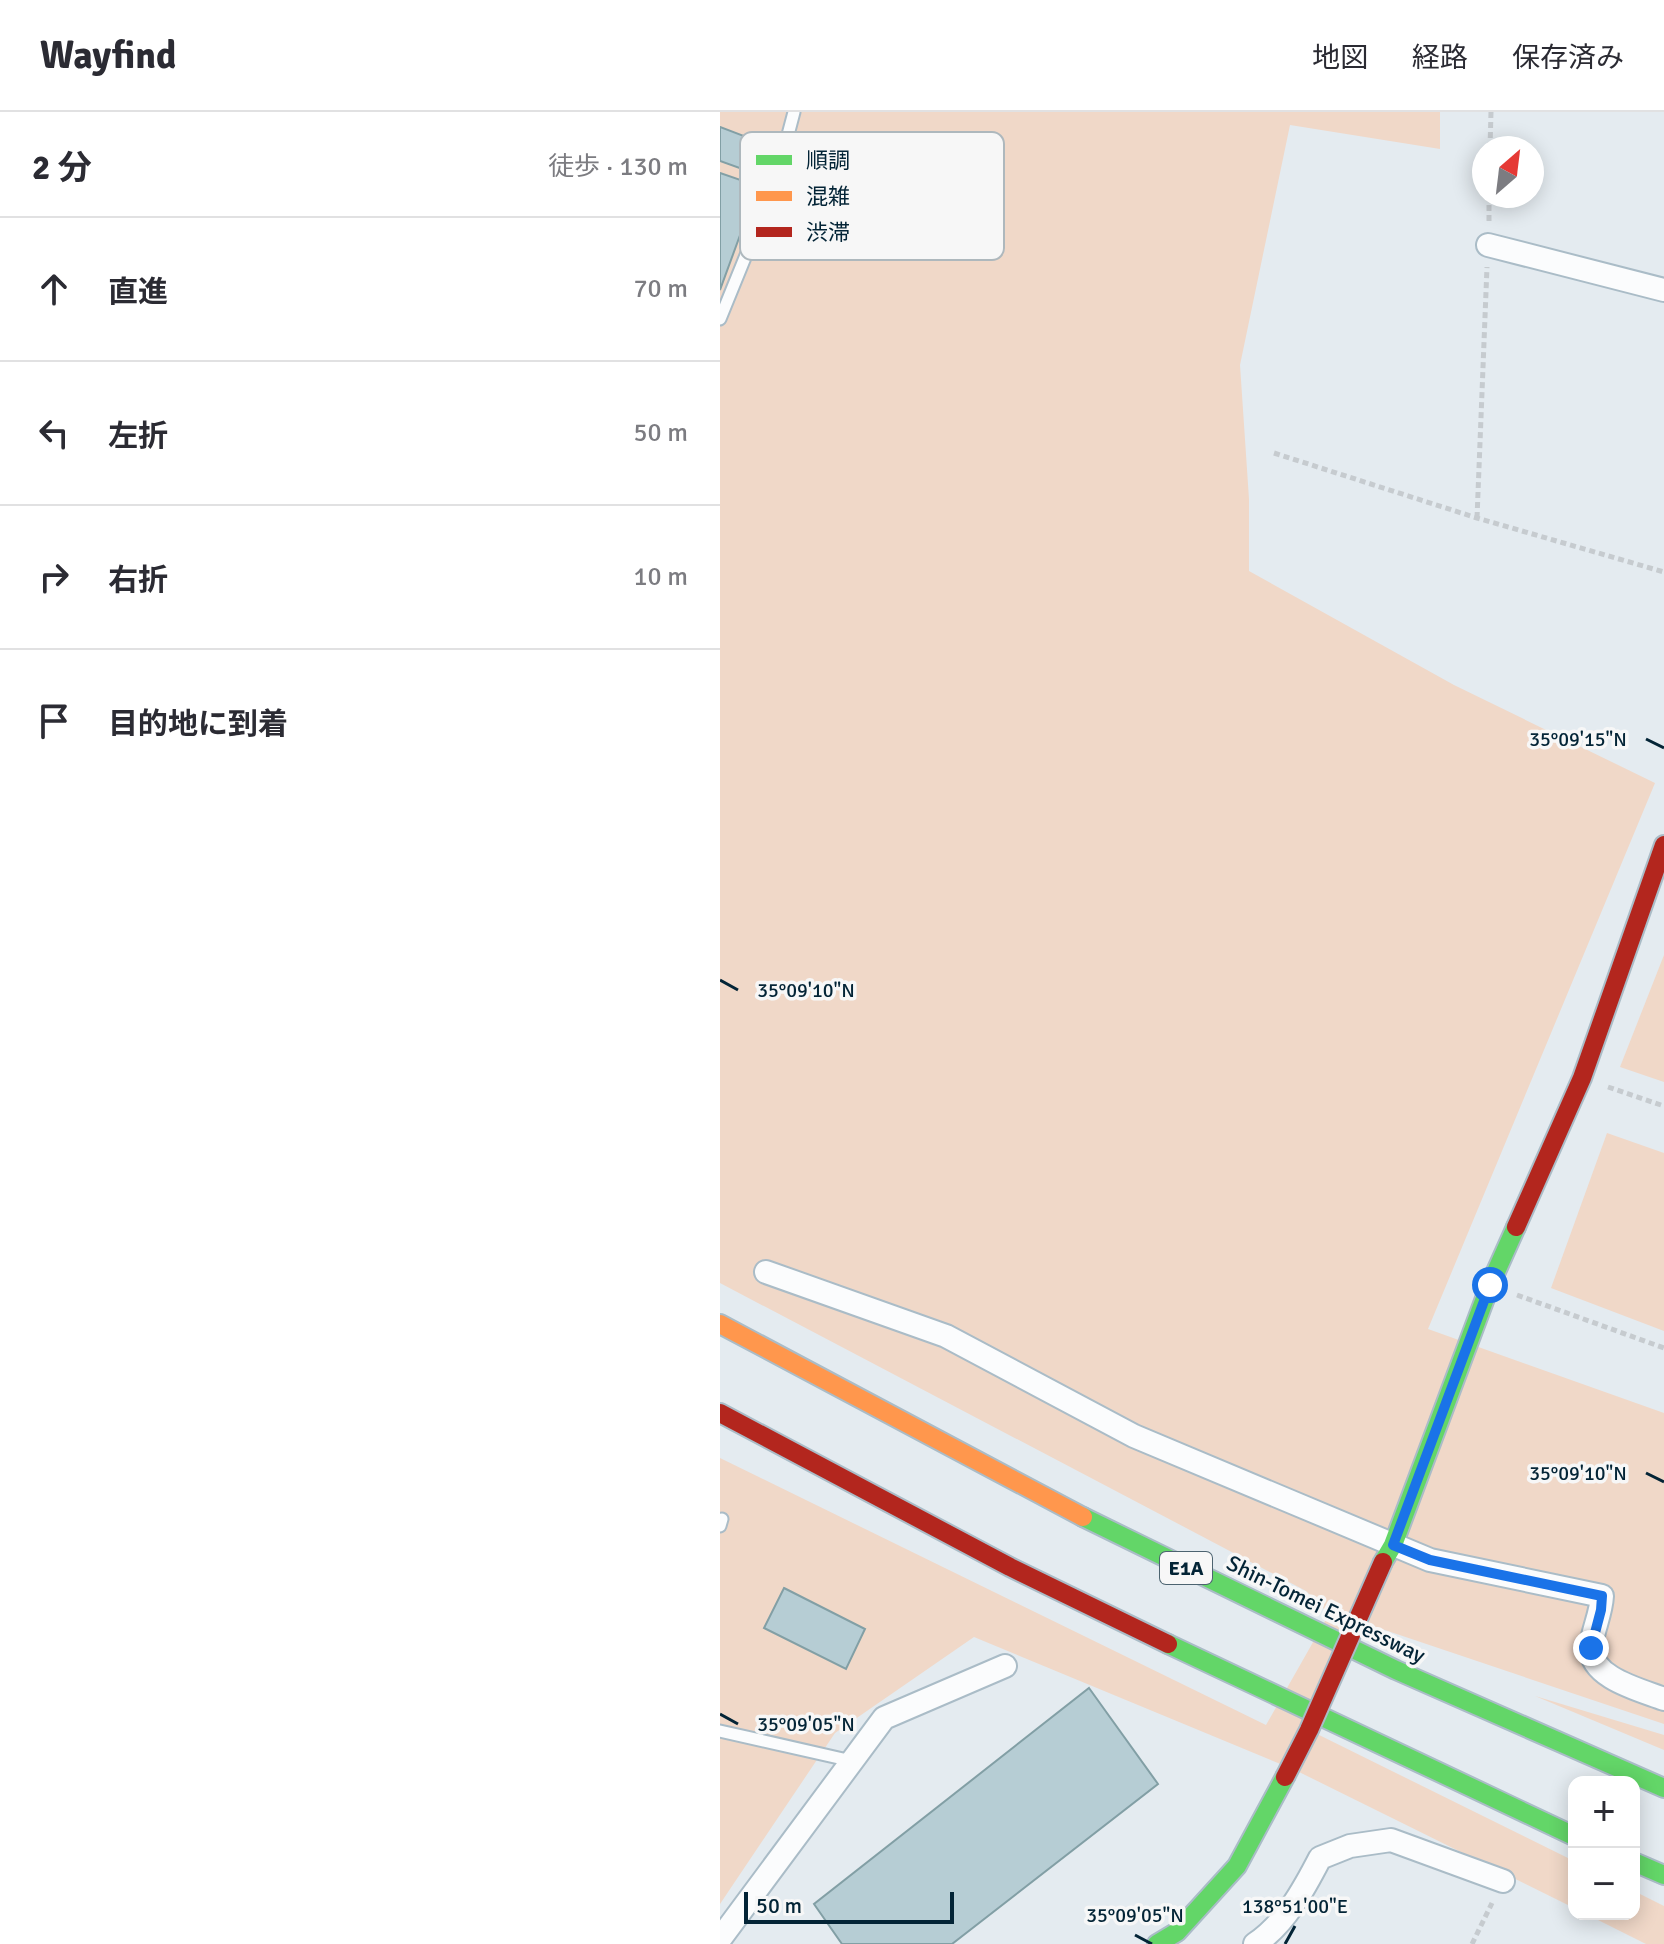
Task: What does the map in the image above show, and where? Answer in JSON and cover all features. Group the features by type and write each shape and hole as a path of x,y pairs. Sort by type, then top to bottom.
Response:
{"main road":[{"path":"1157,1944 1177,1932 1237,1866 1285,1777 1388,1553 1490,1285 1582,1078 1664,845"},
{"name":"Shin-Tomei Expressway","path":"720,1324 1117,1535 1396,1670 1664,1788"},
{"path":"720,1413 1010,1567 1205,1663 1568,1833"},
{"path":"1640,1865 1664,1875"}],"street":[{"path":"1488,245 1664,290"},
{"path":"766,1272 946,1336 1134,1436 1388,1553 1602,1596 1591,1648 1595,1664 1612,1677 1664,1699"},
{"path":"720,1939 884,1718 1005,1666"},
{"path":"1255,1944 1300,1896 1320,1858 1350,1846 1391,1840 1503,1881"}],"lane":[{"path":"789,132 794,112"},
{"path":"720,319 744,260"},
{"path":"720,1731 852,1761"}],"path":[{"path":"1490,136 1491,112"},
{"path":"1477,518 1489,208"},
{"path":"1274,453 1477,518 1664,572"},
{"path":"1582,1078 1664,1106"},
{"path":"1490,1285 1664,1348"},
{"path":"1472,1944 1503,1881"}],"shaded area":[{"path":"720,112 1440,112 1440,149 1290,125 1240,365 1249,499 1249,571 1454,685 1655,783 1428,1329 1664,1413 1664,1724 1358,1621 1309,1730 1568,1858 1568,1905 1295,1770 974,1637 835,1733 720,1904 720,1458 1266,1725 1329,1614 1306,1591 720,1283"},
{"path":"1664,955 1664,1082 1620,1067"},
{"path":"1607,1133 1664,1153 1664,1331 1551,1288"},
{"path":"1535,1696 1664,1735 1664,1750"},
{"path":"1640,1894 1664,1906 1664,1944 1646,1944 1598,1920 1640,1920"}],"building":[{"path":"720,127 740,135 740,168 720,161"},
{"path":"720,173 740,180 740,235 720,290"},
{"path":"784,1588 865,1629 846,1669 764,1628"},
{"path":"1089,1688 1158,1784 952,1944 842,1944 814,1904"}],"traffic: fast":[{"path":"1383,1562 1393,1545 1490,1285 1516,1227"},
{"path":"1083,1517 1396,1670 1664,1788"},
{"path":"1168,1644 1568,1833"},
{"path":"1157,1944 1177,1932 1237,1866 1285,1777"},
{"path":"1640,1865 1664,1875"}],"traffic: slow":[{"path":"720,1324 1083,1517"}],"traffic: jam":[{"path":"1516,1227 1582,1078 1664,845"},
{"path":"720,1413 1010,1567 1168,1644"},
{"path":"1285,1777 1383,1562"}],"route":[{"path":"1490,1285 1393,1545 1430,1560 1602,1596 1591,1648"}]}
